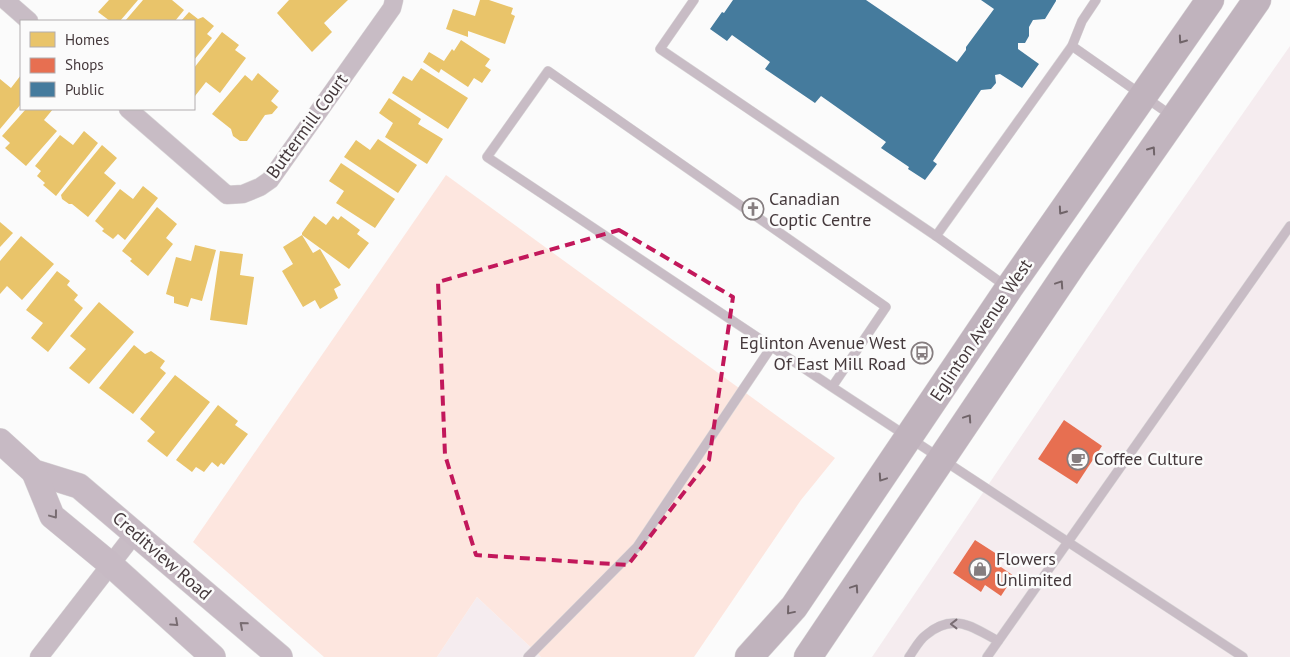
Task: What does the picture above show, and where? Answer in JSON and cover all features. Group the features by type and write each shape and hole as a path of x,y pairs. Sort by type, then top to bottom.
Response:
{"main road":[{"name":"Eglinton Avenue West","path":"750,657 794,607 1009,288 1210,0"},
{"path":"808,657 1069,270 1257,0"},
{"name":"Creditview Road","path":"0,440 34,472 52,516 110,564 214,657"},
{"name":"Creditview Road","path":"34,472 79,486 280,657"}],"street":[{"path":"5,0 28,20"},
{"name":"Buttermill Court","path":"129,110 226,195 243,194 260,187 270,180 392,8 394,0"},
{"path":"39,657 135,533"}],"lane":[{"path":"694,0 660,49 936,236 1009,288"},
{"path":"936,236 1072,46 1082,21 1096,0"},
{"path":"1072,46 1175,118"},
{"path":"832,387 886,307 548,71 487,157 832,387 1243,657"},
{"path":"987,657 1290,226"},
{"path":"528,657 637,547 772,346"},
{"path":"909,657 925,635 943,624 960,623 973,627 998,641"}],"highlighted area":[{"path":"619,230 733,297 709,460 628,565 476,555 445,455 438,282"}],"shaded area":[{"path":"1290,46 1290,657 872,657 1136,266"},
{"path":"446,175 835,458 801,500 694,657 541,657 477,597 437,657 324,657 193,542"},
{"path":"477,597 541,657 437,657"}],"building: Homes":[{"path":"109,0 138,0 121,20 109,20 98,12"},
{"path":"143,0 172,0 184,10 176,20 126,20"},
{"path":"289,0 348,0 324,23 332,32 312,52 277,13"},
{"path":"480,0 489,0 513,8 511,14 515,16 505,44 468,31 468,37 446,29 453,9 475,16"},
{"path":"189,12 198,19 203,17 214,26 207,34 212,38 195,59 195,20 182,20"},
{"path":"222,32 239,45 235,50 246,58 220,93 206,82 195,96 195,67"},
{"path":"461,40 490,59 485,66 491,70 482,83 474,78 468,87 441,69 439,73 423,62 429,52 444,61"},
{"path":"421,68 468,98 448,129 392,93 403,76 412,81"},
{"path":"258,73 279,91 271,101 278,107 272,114 265,115 247,141 240,141 233,136 231,129 212,114 245,75 252,81"},
{"path":"20,76 20,105 0,129 0,79 11,88"},
{"path":"389,98 421,119 418,124 443,139 427,164 385,137 393,123 379,113"},
{"path":"25,110 52,110 44,120 57,131 26,166 5,148 10,143 2,136"},
{"path":"84,131 98,143 56,196 43,185 45,183 37,176 41,171 35,166 60,135 73,145"},
{"path":"378,139 417,165 398,193 344,157 356,140 370,150"},
{"path":"102,145 117,158 104,173 116,183 88,217 72,204 62,199 61,195"},
{"path":"341,163 395,199 375,228 336,203 344,191 329,181"},
{"path":"143,186 158,198 125,240 118,234 113,239 102,231 104,229 95,221 120,189 133,199"},
{"path":"157,207 177,224 166,238 173,244 148,276 130,261 132,259 122,251"},
{"path":"314,216 326,225 333,216 338,220 341,216 360,230 357,234 369,243 349,269 302,235"},
{"path":"0,222 13,233 0,247"},
{"path":"302,235 313,253 320,249 341,285 334,289 338,298 320,309 315,300 303,307 282,271 293,264 283,247"},
{"path":"21,236 54,264 22,300 7,286 0,294 0,261"},
{"path":"195,245 216,250 202,301 191,298 188,307 174,303 174,297 166,294 176,257 191,261"},
{"path":"220,251 243,254 240,275 254,277 247,325 210,320"},
{"path":"57,271 70,281 67,285 78,295 74,300 83,308 48,352 31,338 43,323 26,310"},
{"path":"99,302 134,332 89,384 69,368 86,349 70,336"},
{"path":"134,345 145,354 151,351 165,361 160,368 166,373 133,414 99,388"},
{"path":"175,375 210,402 167,457 147,441 155,432 140,419"},
{"path":"218,405 238,421 235,425 248,434 224,465 221,463 218,467 212,462 204,472 196,467 192,472 176,460"}],"building: Shops":[{"path":"1064,420 1102,446 1077,484 1038,459"},
{"name":"Flowers Unlimited","path":"975,540 1003,558 998,565 1014,576 1001,596 985,585 981,592 953,573"}],"building: Public":[{"path":"733,0 866,0 957,62 994,9 981,0 1056,1 1045,19 1033,20 1025,43 1018,43 1018,49 1039,64 1022,88 1000,74 995,75 996,83 991,89 981,90 933,161 937,164 925,180 881,148 886,142 821,96 815,103 765,69 770,62 732,35 727,41 710,29"}],"place":[{"name":"Canadian Coptic Centre","path":"753,209"},
{"name":"Eglinton Avenue West Of East Mill Road","path":"922,353"},
{"name":"Coffee Culture","path":"1078,459"},
{"name":"Flowers Unlimited","path":"980,569"}]}
